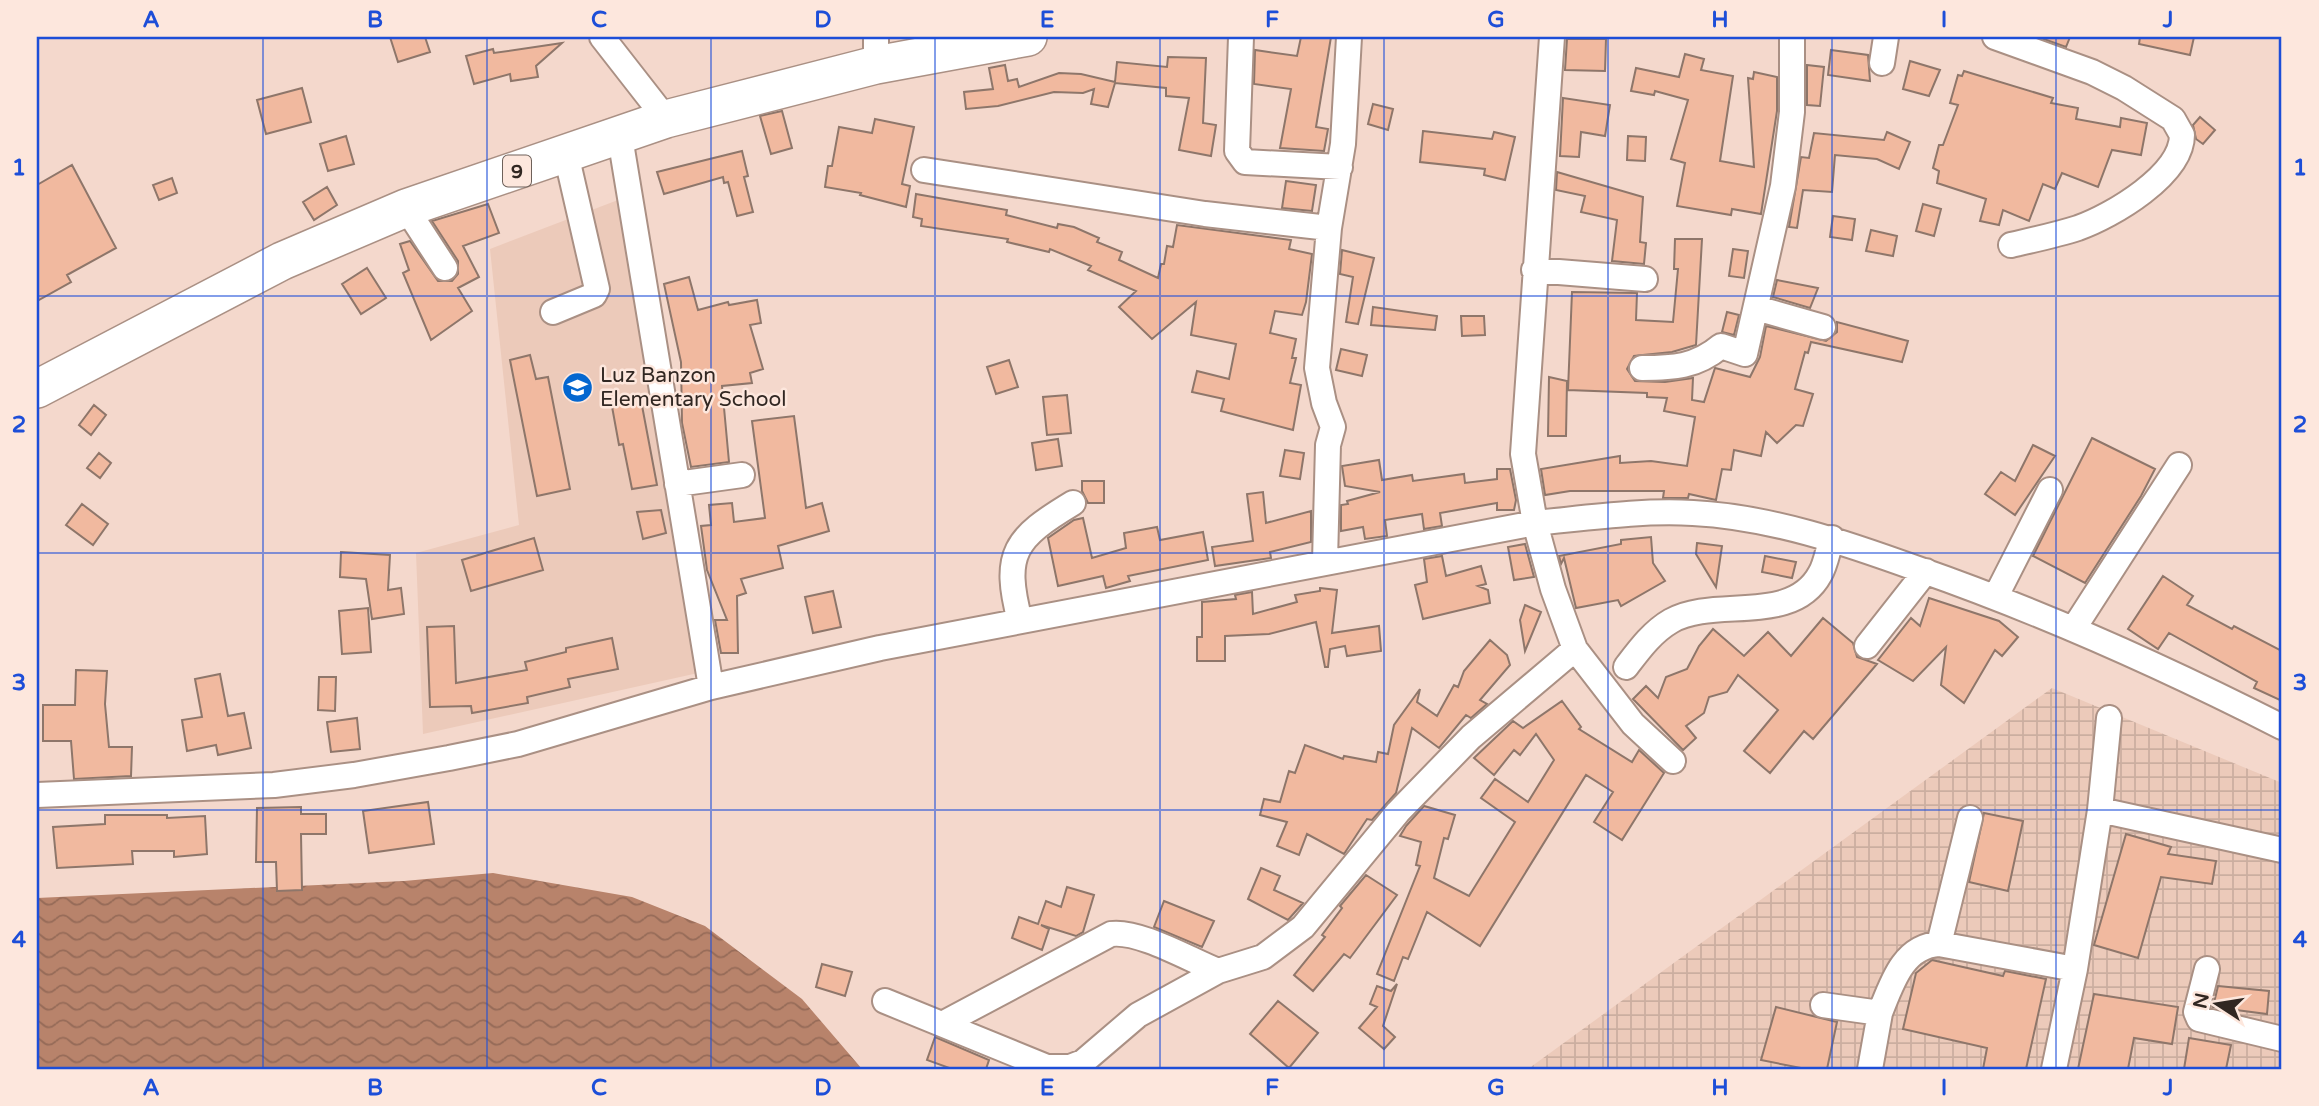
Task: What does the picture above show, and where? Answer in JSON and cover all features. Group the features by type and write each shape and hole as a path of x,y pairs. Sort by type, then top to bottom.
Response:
{"highway":[{"name":"9","path":"37,389 282,261 406,208 876,51 1028,37"}],"street":[{"path":"602,37 666,119"},
{"path":"1241,37 1237,151 1240,158 1245,162 1340,167"},
{"path":"1325,561 1328,445 1333,427 1324,404 1317,368 1329,228 1340,167 1349,37"},
{"path":"1552,37 1523,454 1535,523 1553,589 1575,649 1633,724 1673,761"},
{"path":"1642,368 1682,368 1693,360 1706,359 1721,346 1745,354 1783,186 1792,112 1792,37"},
{"path":"1882,63 1886,37"},
{"path":"1994,37 2092,72 2124,88 2173,119 2182,135 2176,156 2141,195 2081,227 2011,245"},
{"path":"620,137 711,687"},
{"path":"554,312 594,295 597,289 566,154"},
{"path":"924,170 1192,212 1329,228"},
{"path":"406,208 445,268"},
{"path":"1534,270 1645,279"},
{"path":"1756,308 1823,327"},
{"path":"2074,628 2179,465"},
{"path":"677,484 742,475"},
{"path":"1996,596 2050,490"},
{"path":"1020,621 1012,590 1016,556 1023,539 1051,514 1073,503"},
{"path":"37,795 214,789 355,775 518,744 711,687 880,648 1535,523 1633,514 1693,513 1832,538 1996,596 2074,628 2282,727"},
{"path":"1626,667 1647,641 1671,621 1695,612 1780,603 1809,587 1820,574 1832,538"},
{"path":"1867,646 1926,571"},
{"path":"885,1001 1047,1067 1070,1068 1083,1062 1138,1015 1218,971 1263,957 1303,927 1398,812 1471,737 1575,649"},
{"path":"2053,1069 2076,969 2100,810 2109,718"},
{"path":"2100,810 2282,850"},
{"path":"1939,944 1970,817"},
{"path":"944,1023 1111,934 1120,933 1145,940 1218,971"},
{"path":"1870,1069 1880,1013 1903,963 1924,945 1939,944 2076,969"},
{"path":"2207,969 2196,1012 2199,1019 2282,1039"},
{"path":"1823,1005 1880,1013"}],"shaded area":[{"name":"Luz Banzon Elementary School","path":"618,200 698,673 423,734 416,553 519,525 490,249"},
{"path":"2052,688 2282,783 2282,1069 1528,1069"}],"water":[{"path":"493,873 632,897 705,926 802,999 862,1069 37,1069 37,898 404,881"}],"building":[{"path":"390,37 425,37 430,52 398,62"},
{"path":"1301,37 1331,37 1316,127 1328,129 1324,151 1280,148 1291,89 1254,84 1255,50 1297,56"},
{"path":"2038,37 2070,37 2066,47"},
{"path":"2140,37 2194,37 2190,55 2139,44"},
{"path":"1567,39 1606,39 1605,71 1565,70"},
{"path":"562,43 536,66 538,77 511,81 510,74 474,84 466,56 493,49 494,53"},
{"path":"1831,50 1868,55 1870,81 1828,75"},
{"path":"1685,54 1704,59 1701,70 1733,76 1720,161 1754,167 1748,78 1753,79 1754,72 1777,77 1777,111 1761,214 1732,209 1731,215 1677,206 1685,163 1671,159 1688,100 1655,91 1654,95 1631,91 1636,68 1679,77"},
{"path":"1168,57 1206,58 1203,123 1216,125 1211,156 1179,150 1189,98 1166,96 1166,88 1115,83 1108,107 1091,104 1094,89 1083,93 1054,92 998,106 966,109 964,92 993,89 989,68 1005,65 1008,81 1017,79 1019,87 1059,73 1081,74 1115,82 1117,62 1167,67"},
{"path":"1910,61 1940,70 1929,96 1903,89"},
{"path":"1807,65 1824,67 1820,106 1807,105"},
{"path":"1964,71 2053,98 2051,103 2078,108 2076,119 2120,127 2121,118 2147,123 2141,155 2112,150 2098,187 2062,173 2055,189 2043,184 2029,221 2003,210 1999,225 1980,221 1986,199 1937,183 1939,171 1933,168 1939,145 1943,145 1958,105 1950,103 1958,75 1962,76"},
{"path":"302,88 311,122 266,134 257,100"},
{"path":"1563,98 1610,105 1605,136 1581,132 1579,157 1560,156"},
{"path":"1373,104 1393,109 1388,130 1368,124"},
{"path":"782,111 792,148 771,154 760,116"},
{"path":"2200,117 2215,130 2203,144 2196,139 2193,125"},
{"path":"875,119 914,127 902,184 910,186 906,207 860,195 861,193 825,187 839,127 872,133"},
{"path":"1423,131 1492,139 1494,132 1515,137 1505,180 1484,175 1485,169 1420,162"},
{"path":"1887,132 1910,142 1899,169 1877,159 1835,155 1832,192 1803,190 1797,228 1789,227 1801,157 1809,158 1814,133 1884,140"},
{"path":"346,136 354,164 328,171 320,144"},
{"path":"1628,136 1646,137 1645,161 1627,160"},
{"path":"742,151 748,176 744,177 753,212 737,216 728,182 724,183 723,177 664,194 657,172"},
{"path":"72,165 116,248 67,275 71,282 37,301 37,185"},
{"path":"1557,172 1643,197 1640,242 1646,243 1644,264 1612,261 1617,220 1581,212 1585,196 1556,190"},
{"path":"172,178 177,193 159,200 153,185"},
{"path":"1286,181 1316,185 1312,211 1282,208"},
{"path":"327,187 337,205 314,220 303,202"},
{"path":"916,194 1007,210 1006,215 1057,228 1058,224 1074,227 1099,238 1097,242 1122,252 1119,260 1158,278 1167,246 1173,247 1177,225 1291,240 1289,249 1312,254 1306,302 1302,315 1275,311 1270,333 1296,339 1292,358 1296,358 1290,383 1301,385 1293,430 1221,411 1224,399 1192,392 1197,371 1229,379 1236,344 1191,335 1196,302 1152,339 1119,307 1136,291 1088,270 1091,266 1050,249 1049,252 1007,242 1008,239 921,226 922,219 913,217"},
{"path":"488,204 499,233 463,246 479,277 458,288 472,311 431,340 403,273 409,270 400,244 410,241 438,281 452,281 458,274 458,261 432,221"},
{"path":"1923,204 1941,209 1934,236 1916,231"},
{"path":"1833,216 1855,219 1852,240 1830,237"},
{"path":"1871,230 1897,236 1893,256 1866,251"},
{"path":"1675,239 1702,239 1696,345 1672,352 1634,356 1627,369 1635,381 1665,382 1693,378 1692,400 1704,402 1715,368 1750,377 1760,357 1766,326 1826,341 1837,332 1837,322 1908,341 1902,362 1811,342 1808,353 1805,352 1795,389 1813,394 1803,426 1796,425 1777,443 1766,432 1761,456 1734,450 1731,470 1722,469 1716,500 1689,494 1688,498 1663,498 1664,491 1570,491 1545,495 1541,469 1620,456 1620,463 1651,461 1687,466 1695,417 1664,411 1667,398 1647,397 1647,393 1568,390 1572,292 1637,293 1636,320 1673,322 1678,269 1674,269"},
{"path":"1733,249 1748,251 1744,278 1729,276"},
{"path":"1342,250 1374,258 1358,324 1346,322 1353,277 1340,274"},
{"path":"367,268 386,298 361,314 342,284"},
{"path":"689,277 698,310 728,302 729,305 757,300 761,323 750,325 763,369 750,373 752,383 722,386 729,462 691,467 682,423 681,362 664,284"},
{"path":"1777,280 1818,288 1810,308 1773,297"},
{"path":"1373,307 1437,316 1435,330 1371,325"},
{"path":"1727,312 1739,315 1734,335 1722,332"},
{"path":"1461,316 1484,316 1485,335 1462,336"},
{"path":"1341,349 1367,355 1362,376 1336,370"},
{"path":"530,355 536,379 548,377 570,489 537,496 510,360"},
{"path":"1009,360 1018,387 996,394 987,367"},
{"path":"1549,377 1567,381 1566,436 1548,436"},
{"path":"640,395 657,485 632,489 623,444 619,445 611,401"},
{"path":"1067,395 1071,433 1047,435 1043,397"},
{"path":"94,405 106,415 91,435 79,425"},
{"path":"794,416 806,508 822,503 829,531 778,546 783,568 741,579 746,593 737,596 738,653 721,653 715,620 727,620 707,570 701,526 711,525 709,505 732,503 734,522 765,518 752,421"},
{"path":"2092,438 2155,469 2141,496 2085,583 2033,556"},
{"path":"1058,439 1062,466 1036,470 1032,443"},
{"path":"2033,445 2055,456 2015,515 1985,494 2001,472 2015,481"},
{"path":"1285,450 1304,453 1300,479 1280,476"},
{"path":"99,453 111,463 100,478 87,468"},
{"path":"1379,460 1382,480 1412,475 1413,481 1464,474 1465,483 1497,479 1497,469 1510,469 1516,500 1514,510 1497,510 1497,503 1440,513 1442,526 1424,529 1422,514 1385,520 1387,536 1365,539 1363,527 1341,531 1341,505 1380,492 1345,486 1342,466"},
{"path":"1082,481 1104,481 1104,503 1088,503 1082,491"},
{"path":"1263,492 1266,523 1311,511 1311,542 1270,552 1271,558 1215,566 1212,547 1253,541 1247,494"},
{"path":"82,504 108,524 93,545 66,525"},
{"path":"661,510 666,533 643,539 637,512"},
{"path":"1083,518 1092,558 1126,548 1124,533 1157,527 1160,540 1203,532 1208,560 1128,576 1130,581 1106,588 1103,576 1058,586 1048,538 1074,520"},
{"path":"1651,537 1653,563 1665,581 1621,606 1618,600 1576,608 1564,558 1561,564 1559,556 1621,544 1621,540"},
{"path":"534,538 543,570 471,591 462,560"},
{"path":"1697,543 1722,546 1716,587 1696,554"},
{"path":"1525,544 1534,577 1514,580 1508,547"},
{"path":"341,552 390,555 388,590 401,588 404,614 372,619 366,579 340,577"},
{"path":"1442,556 1446,576 1481,566 1486,584 1478,586 1488,590 1490,603 1423,619 1415,585 1427,582 1424,559"},
{"path":"1765,556 1796,562 1792,578 1762,572"},
{"path":"2163,576 2193,596 2187,605 2282,651 2282,701 2254,688 2257,682 2169,633 2158,649 2128,629"},
{"path":"1320,588 1337,590 1332,633 1379,626 1381,651 1347,656 1345,646 1330,649 1328,667 1325,667 1316,622 1269,634 1225,636 1225,661 1197,661 1197,637 1202,637 1202,602 1236,599 1235,595 1252,592 1253,614 1297,602 1295,595 1320,591"},
{"path":"833,591 841,627 813,633 805,597"},
{"path":"1929,598 1999,621 2018,637 2002,656 1995,650 1964,703 1941,685 1946,647 1913,681 1878,660 1911,618 1920,626"},
{"path":"1525,605 1541,612 1525,651 1520,620"},
{"path":"368,608 371,652 342,654 339,611"},
{"path":"1823,618 1853,643 1857,657 1877,664 1813,739 1804,731 1770,773 1744,751 1778,710 1738,675 1727,692 1709,697 1704,713 1686,726 1696,738 1683,750 1633,699 1646,686 1658,698 1666,677 1687,669 1699,646 1713,629 1744,656 1768,632 1791,656"},
{"path":"454,626 456,683 527,670 525,662 566,652 566,648 612,638 618,669 568,679 570,687 527,697 528,703 472,713 471,706 430,707 427,627"},
{"path":"1490,640 1507,655 1510,665 1480,700 1487,704 1471,718 1466,715 1439,748 1412,728 1396,793 1372,820 1367,819 1344,854 1307,834 1299,855 1277,846 1287,822 1260,815 1264,799 1280,802 1289,771 1295,773 1305,745 1343,759 1344,756 1376,762 1378,752 1388,754 1394,725 1420,689 1417,702 1437,716 1454,685 1458,687 1464,671"},
{"path":"76,670 107,671 105,704 109,747 132,747 131,776 74,779 71,741 43,741 43,705 75,705"},
{"path":"220,674 228,716 244,713 251,748 218,755 216,745 187,751 182,720 202,717 195,679"},
{"path":"319,677 336,677 335,711 318,710"},
{"path":"1562,701 1581,727 1579,729 1632,762 1639,750 1664,773 1622,840 1594,822 1613,792 1586,775 1480,946 1427,912 1408,959 1403,957 1394,981 1377,974 1420,866 1416,865 1421,842 1400,836 1406,826 1424,806 1455,815 1448,839 1444,838 1434,878 1469,896 1515,822 1481,798 1495,779 1528,802 1554,760 1536,734 1520,755 1514,750 1494,775 1474,758 1513,721 1523,728"},
{"path":"357,718 360,749 331,752 327,722"},
{"path":"428,802 434,844 369,853 363,811"},
{"path":"301,807 301,814 326,814 326,834 301,834 302,890 277,891 276,862 256,862 257,808"},
{"path":"1984,813 2023,821 2008,891 1969,882"},
{"path":"105,815 167,815 167,818 205,816 207,854 174,857 174,851 132,851 133,864 57,868 53,827 105,824"},
{"path":"2126,834 2171,847 2168,854 2216,861 2212,884 2161,877 2138,958 2094,945"},
{"path":"1261,868 1280,876 1274,890 1303,903 1288,920 1248,899"},
{"path":"1366,875 1397,895 1350,958 1344,954 1313,991 1294,975 1325,937 1322,935 1342,908 1340,906"},
{"path":"1067,887 1094,895 1083,932 1076,936 1041,925 1049,929 1042,950 1012,938 1019,917 1038,924 1046,901 1061,907"},
{"path":"1164,901 1214,921 1202,947 1154,927"},
{"path":"1932,960 2003,976 2005,971 2046,979 2026,1069 1983,1069 1987,1048 1903,1029 1916,973"},
{"path":"822,964 852,972 845,996 816,987"},
{"path":"1397,984 1383,1026 1395,1037 1384,1049 1359,1028 1377,1007 1370,1004 1377,986 1391,991"},
{"path":"2218,986 2269,991 2267,1014 2213,1007"},
{"path":"2094,994 2178,1007 2172,1044 2134,1038 2128,1069 2078,1069"},
{"path":"1278,1001 1318,1033 1289,1068 1250,1034"},
{"path":"1776,1007 1837,1022 1827,1069 1806,1069 1761,1060"},
{"path":"935,1037 989,1060 986,1069 952,1069 927,1060"},
{"path":"2189,1038 2231,1045 2226,1069 2184,1069"}],"place":[{"name":"Luz Banzon Elementary School","path":"577,387"}]}
